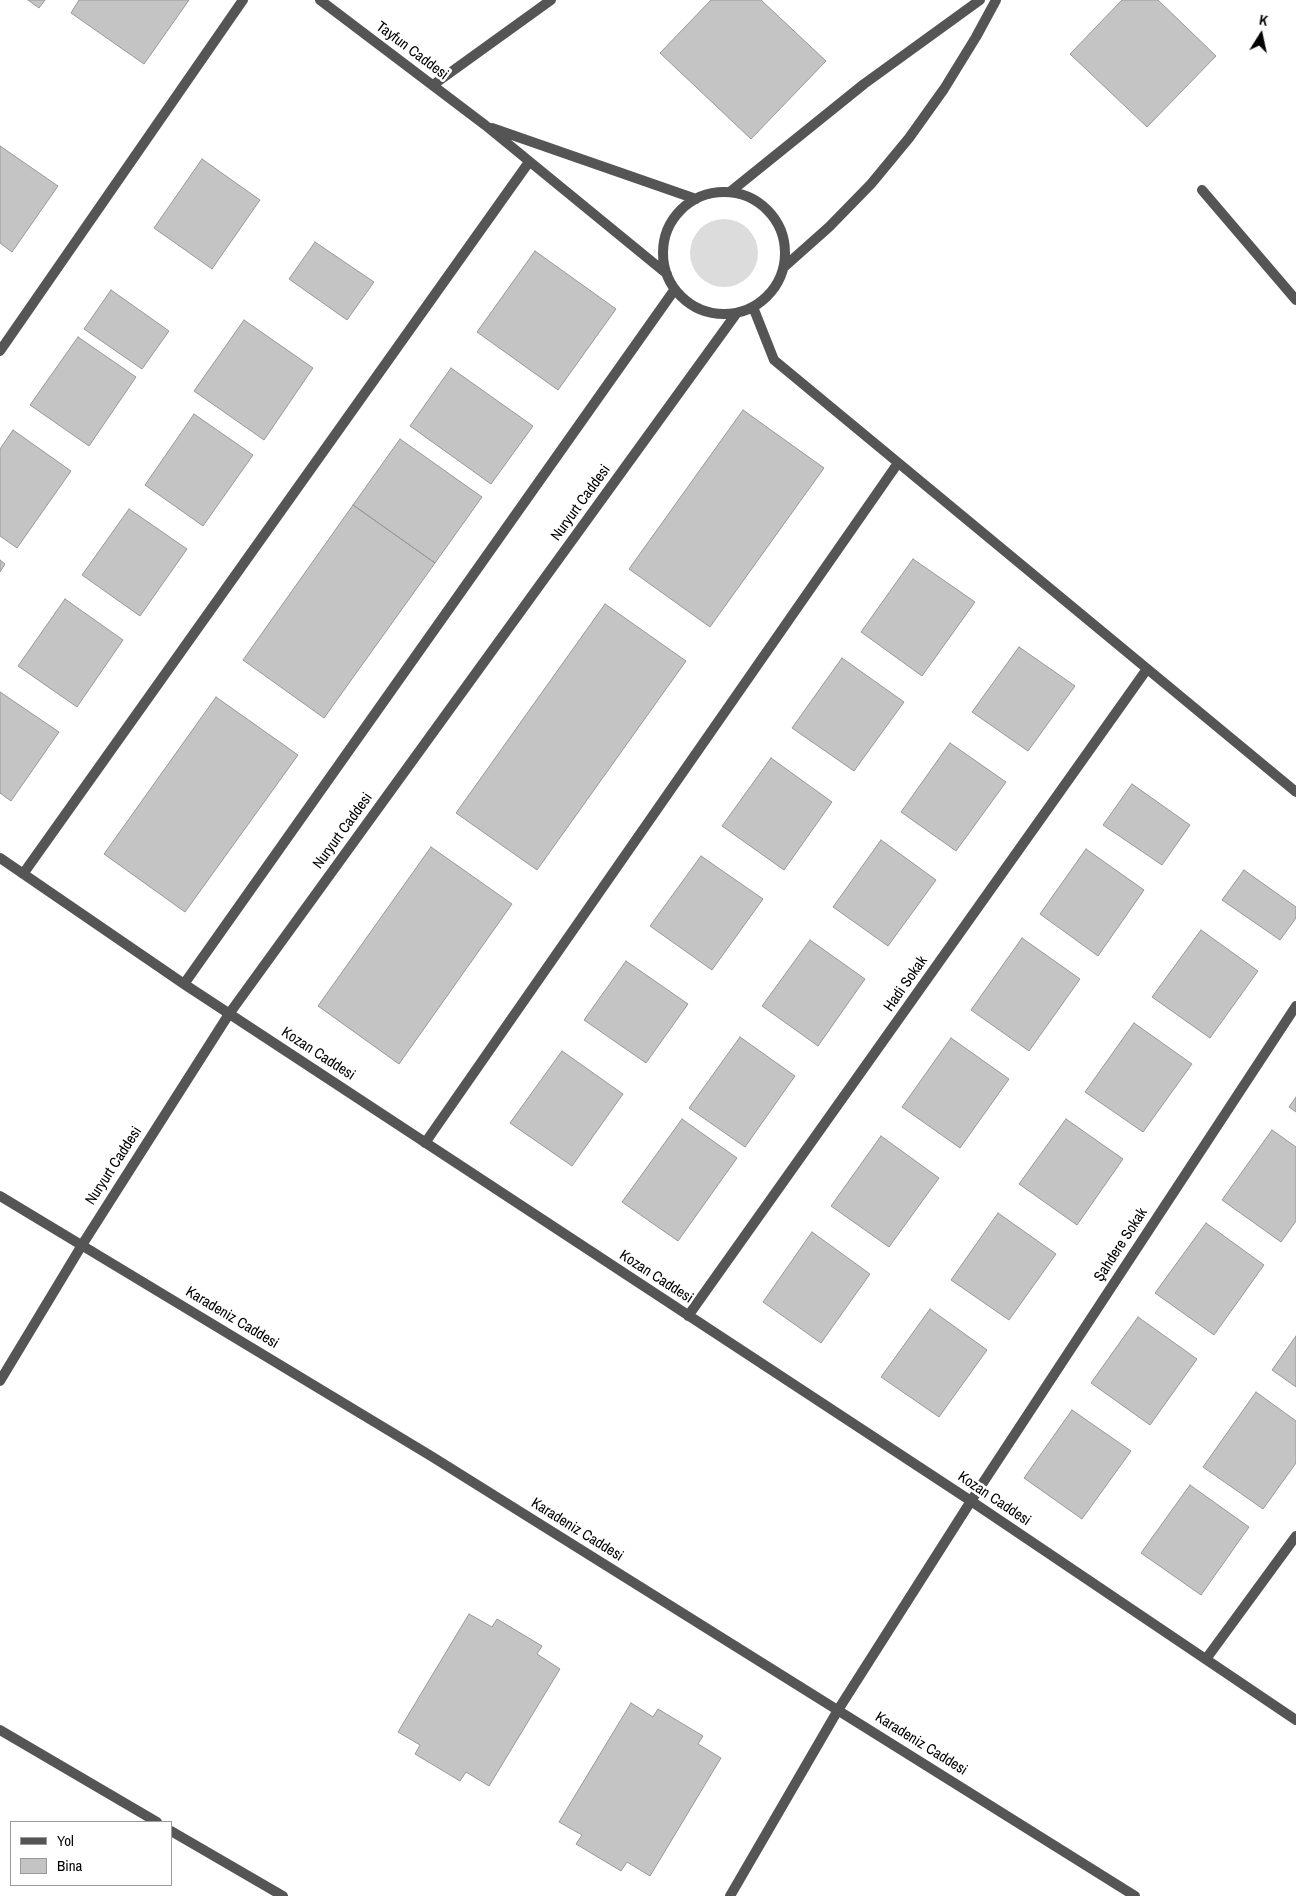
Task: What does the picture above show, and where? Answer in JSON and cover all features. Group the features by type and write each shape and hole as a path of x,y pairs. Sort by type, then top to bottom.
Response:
{"street":[{"path":"0,351 243,0"},
{"name":"Tayfun Caddesi","path":"320,0 485,125"},
{"path":"432,86 551,0"},
{"path":"730,192 864,84 980,0"},
{"path":"784,267 829,227 871,184 909,138 944,89 996,0"},
{"path":"485,125 696,200"},
{"path":"485,125 667,274"},
{"path":"23,874 529,162"},
{"path":"1202,190 1296,300"},
{"path":"730,192 747,197 762,206 774,218 782,233 785,250 784,267 778,284 767,297 753,308 736,314 719,314 702,310 687,302 675,289 667,274 664,256 665,239 671,223 682,209 712,193 730,192"},
{"path":"184,984 675,289"},
{"path":"753,308 774,360 1296,792"},
{"name":"Nuryurt Caddesi","path":"0,1382 82,1245 229,1014 736,314"},
{"path":"426,1143 898,463"},
{"name":"Hadi Sokak","path":"688,1316 1147,669"},
{"name":"Kozan Caddesi","path":"0,858 229,1014 970,1501 1296,1720"},
{"name":"Şahdere Sokak","path":"730,1896 838,1710 970,1501 1296,1006"},
{"name":"Karadeniz Caddesi","path":"0,1196 431,1456 1135,1896"},
{"path":"1206,1659 1296,1536"},
{"path":"0,1730 155,1821"},
{"path":"172,1832 283,1896"}],"shaded area":[{"path":"724,219 737,222 748,229 755,240 758,253 755,266 748,277 737,284 724,287 711,284 700,277 693,266 690,253 693,240 700,229 711,222"}],"building":[{"path":"28,0 45,0 39,8"},
{"path":"79,0 189,0 144,64 71,13"},
{"path":"711,0 761,0 826,61 751,139 660,53"},
{"path":"1122,0 1158,0 1216,56 1147,127 1070,54"},
{"path":"0,146 58,186 12,252 0,243"},
{"path":"202,159 260,200 212,269 154,228"},
{"path":"315,242 374,282 347,320 289,279"},
{"path":"535,251 616,309 558,390 477,332"},
{"path":"111,290 169,331 142,369 84,329"},
{"path":"244,320 313,368 264,440 194,391"},
{"path":"78,337 136,377 89,446 30,405"},
{"path":"451,368 533,426 491,484 410,426"},
{"path":"743,410 824,468 710,627 629,569"},
{"path":"194,414 253,455 203,526 145,485"},
{"path":"13,430 71,471 17,548 0,536 0,449"},
{"path":"400,439 482,497 435,563 353,505"},
{"path":"353,505 435,563 324,718 243,660"},
{"path":"129,509 187,549 140,616 82,575"},
{"path":"913,559 975,602 922,676 861,632"},
{"path":"0,560 5,564 0,572"},
{"path":"65,599 123,640 77,707 18,666"},
{"path":"605,604 686,661 537,870 456,813"},
{"path":"1019,647 1075,686 1028,751 972,712"},
{"path":"842,658 904,702 854,771 792,728"},
{"path":"0,692 59,732 11,801 0,793"},
{"path":"216,697 298,755 185,912 104,854"},
{"path":"950,743 1006,782 956,851 901,812"},
{"path":"771,758 832,802 784,870 722,826"},
{"path":"1132,784 1190,825 1162,865 1103,825"},
{"path":"881,840 936,880 888,946 833,907"},
{"path":"431,847 512,904 399,1064 318,1006"},
{"path":"1086,849 1144,890 1098,956 1040,914"},
{"path":"701,856 763,899 712,970 650,926"},
{"path":"1244,870 1296,907 1296,918 1280,940 1222,900"},
{"path":"1201,930 1258,971 1210,1038 1152,997"},
{"path":"1022,938 1080,979 1029,1051 971,1010"},
{"path":"810,940 865,979 818,1046 762,1006"},
{"path":"626,961 688,1004 646,1063 584,1020"},
{"path":"1134,1023 1192,1064 1143,1132 1085,1092"},
{"path":"740,1037 795,1076 745,1147 689,1108"},
{"path":"951,1038 1009,1079 960,1148 902,1107"},
{"path":"562,1051 623,1094 572,1166 510,1123"},
{"path":"1296,1097 1296,1112 1289,1107"},
{"path":"682,1119 737,1158 678,1241 622,1202"},
{"path":"1066,1119 1123,1159 1077,1225 1019,1184"},
{"path":"1272,1130 1296,1147 1296,1221 1281,1242 1222,1200"},
{"path":"881,1136 939,1178 889,1247 831,1206"},
{"path":"998,1213 1056,1254 1009,1320 951,1280"},
{"path":"1206,1223 1264,1265 1214,1335 1155,1293"},
{"path":"812,1232 870,1274 821,1343 763,1302"},
{"path":"930,1309 987,1350 939,1417 881,1377"},
{"path":"1138,1317 1197,1359 1150,1425 1091,1383"},
{"path":"1296,1336 1296,1387 1272,1370"},
{"path":"1256,1392 1296,1421 1296,1463 1263,1509 1203,1467"},
{"path":"1072,1410 1131,1451 1082,1519 1024,1478"},
{"path":"1190,1485 1249,1527 1201,1595 1141,1553"},
{"path":"469,1614 492,1627 497,1619 542,1646 537,1654 560,1669 489,1786 466,1772 460,1781 415,1754 420,1745 398,1732"},
{"path":"631,1703 653,1717 658,1709 703,1736 698,1744 721,1758 650,1876 627,1862 621,1871 576,1844 582,1835 559,1822"}]}
